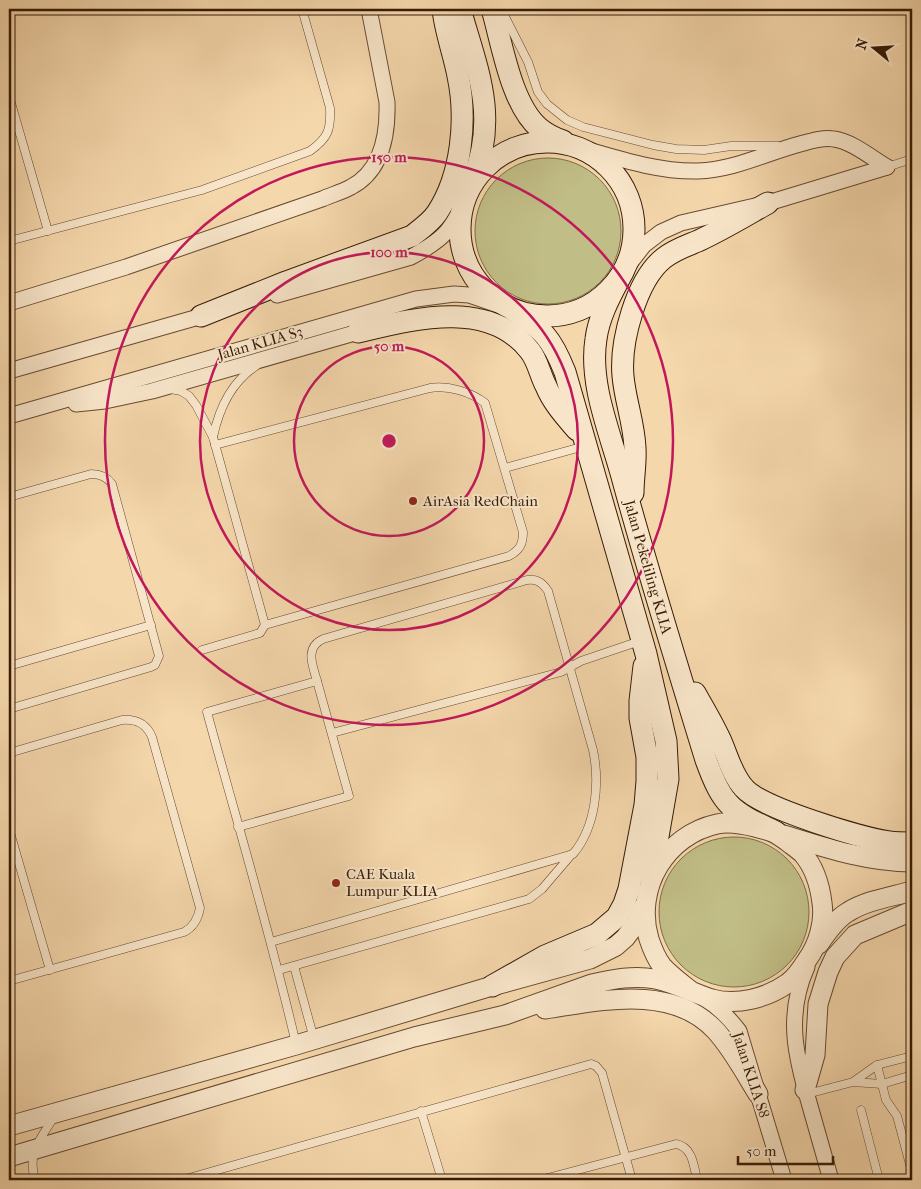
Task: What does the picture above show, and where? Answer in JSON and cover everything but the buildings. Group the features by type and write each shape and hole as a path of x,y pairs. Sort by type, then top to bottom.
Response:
{"main road":[{"path":"201,316 286,282 412,236 436,214 445,199 456,164 461,142 462,121 459,77 443,9"},
{"name":"Jalan Pekeliling KLIA","path":"460,9 484,96 486,115 483,150 461,219 462,248 472,274 488,295 513,310 547,336 556,350 565,372 644,647 662,721 668,758 668,779 651,877"},
{"name":"Jalan Pekeliling KLIA","path":"492,9 512,83 520,103 528,116 539,128 553,137 598,158 616,176 628,198 634,223 632,248 608,300 596,339 595,361 600,397 674,656 706,760 721,796 732,808 744,817 776,832"},
{"name":"Jalan Pekeliling KLIA","path":"469,191 480,174 495,159 513,149 534,143 554,142 575,146"},
{"path":"632,512 635,449 623,377 622,356 630,317 639,294 649,275 662,259 768,203"},
{"name":"Jalan Pekeliling KLIA","path":"513,310 537,316 562,315 578,310 586,307 607,292 622,272"},
{"path":"358,332 404,321 446,317 470,318 499,327 511,333 532,353 554,401 584,441"},
{"path":"492,986 545,956 597,934 617,917 624,904 629,889 645,805 647,781 647,757 640,718 644,647"},
{"path":"674,656 719,737 735,776 743,788 752,796 775,807 856,834 890,842 912,843"}],"street":[{"path":"9,303 163,254 328,197 361,181 377,160 385,138 387,119 387,102 368,9"},
{"path":"575,146 655,167 698,171 741,163 792,146 820,139 833,138 844,142 887,167"},
{"path":"622,272 644,245 661,232 681,223 768,203 887,167"},
{"path":"9,371 411,257 430,247 445,235 456,219 469,191"},
{"name":"Jalan KLIA S3","path":"9,416 416,299 454,294 468,295 485,299 513,310"},
{"path":"37,408 105,401 152,391 358,332"},
{"name":"Jalan Pekeliling KLIA","path":"912,862 868,859 740,823 718,823 690,833 667,852 651,877 645,904 646,928 653,950 662,965 690,990 715,1000 741,1001 766,995 788,983 800,970 836,921 848,912 865,904 912,891"},
{"name":"Jalan Pekeliling KLIA","path":"776,832 803,854 815,875 823,905 821,928 814,950"},
{"path":"9,1126 590,959 616,946 625,938 635,926 645,904"},
{"path":"806,1092 815,1055 818,1004 835,957 855,935 912,911"},
{"path":"814,950 798,992 795,1017 795,1044 799,1067 831,1180"},
{"path":"505,1015 592,984 619,978 639,977 656,979 690,990"},
{"name":"Jalan KLIA S8","path":"690,990 715,1005 729,1017 740,1031 784,1180"},
{"path":"9,1157 414,1037 505,1015 617,999 655,1001 690,1011 714,1030 726,1044 758,1094"}],"lane":[{"path":"9,241 202,190 310,151 321,143 328,132 331,120 330,108 302,9"},
{"path":"501,9 528,62 538,92 547,104 567,120 592,129 676,149 704,150 731,146 792,146"},
{"path":"9,96 48,231"},
{"path":"887,167 912,158"},
{"path":"214,441 222,406 240,379 249,370 278,355"},
{"path":"202,650 260,633 265,625 516,552 521,547 523,532 485,404 473,395 440,387 214,441"},
{"path":"152,391 172,388 189,396 196,405 214,441 265,625"},
{"path":"505,468 584,441"},
{"path":"9,498 91,474 101,475 109,480 112,484 159,656 155,665 151,667 9,709"},
{"path":"238,827 349,796 311,658 311,652 317,642 518,582 534,579 540,582 548,591 593,750 596,774 594,802 588,828 578,848 542,889 529,899 279,970"},
{"path":"9,666 151,625"},
{"path":"332,733 562,672 581,661 644,647"},
{"path":"305,1042 279,970 206,712 317,681"},
{"path":"9,753 122,720 129,720 144,725 152,737 200,908 198,916 190,929 184,932 9,982"},
{"path":"9,828 50,970"},
{"path":"271,942 572,854"},
{"path":"294,966 305,1042"},
{"path":"853,1082 877,1066 912,1056"},
{"path":"182,1180 586,1065 596,1066 602,1073 632,1180"},
{"path":"877,1066 886,1100 896,1116 912,1172"},
{"path":"806,1092 853,1082 882,1084 912,1075"},
{"path":"861,1110 879,1180"},
{"path":"421,1111 442,1180"},
{"path":"34,1180 31,1167 35,1150 56,1113"},
{"path":"540,1180 671,1144 683,1145 690,1154 698,1180"}],"shaded area":[{"path":"548,158 576,164 599,180 615,203 621,231 615,259 599,282 576,298 548,304 520,298 497,282 481,259 475,231 481,203 497,180 520,164"},
{"path":"734,837 749,838 763,842 776,849 787,859 797,870 804,883 808,897 808,927 804,941 797,954 787,965 776,975 763,982 749,986 734,987 719,986 705,982 692,975 681,965 671,954 664,941 660,927 659,912 660,897 664,883 671,870 681,859 692,849 705,842 719,838"}],"place":[{"name":"AirAsia RedChain","path":"413,501"},
{"name":"CAE Kuala Lumpur KLIA","path":"336,883"}]}
